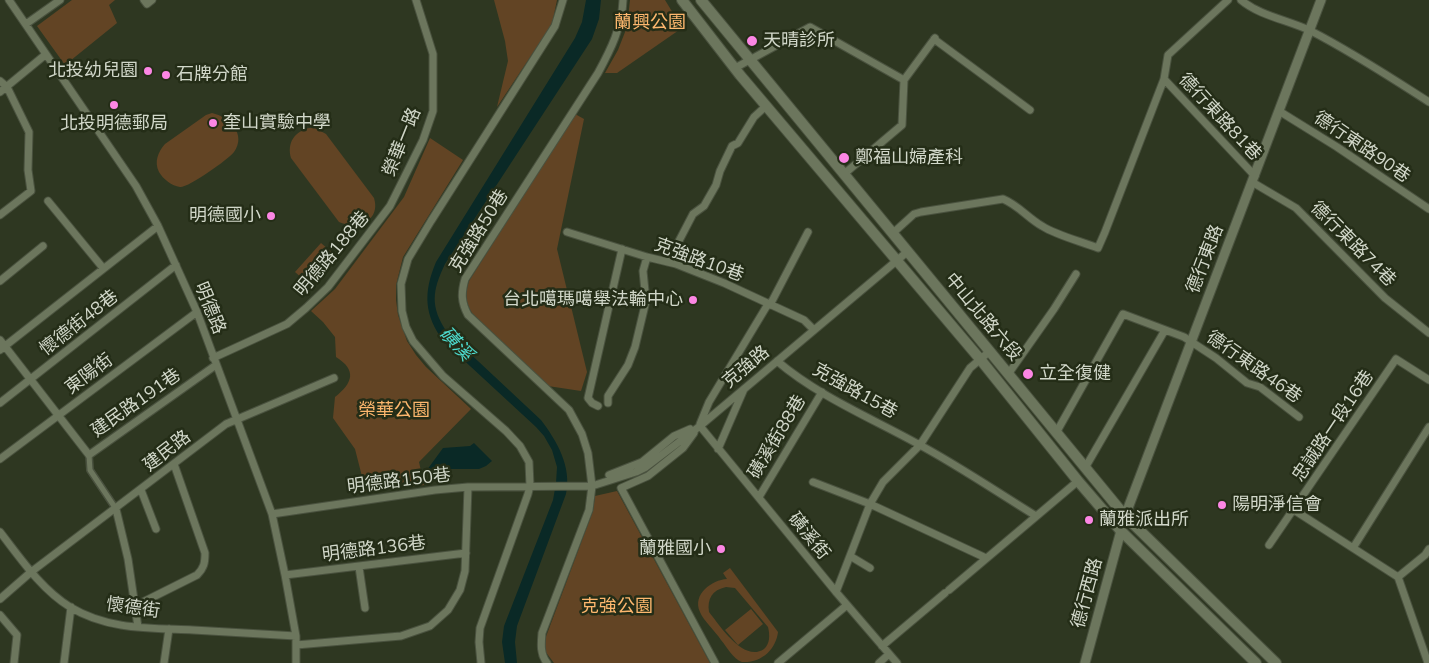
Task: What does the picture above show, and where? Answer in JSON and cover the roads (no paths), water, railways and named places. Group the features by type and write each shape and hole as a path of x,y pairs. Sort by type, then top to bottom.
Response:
{"main road":[{"name":"中山北路六段","path":"682,0 734,68 980,359 1078,482 1121,531 1256,663"},
{"name":"中山北路六段","path":"701,0 1126,516 1276,663"}],"street":[{"name":"明德路","path":"9,0 136,186 158,226 197,312 272,514 296,636 296,663"},
{"path":"26,24 60,0"},
{"name":"榮華一路","path":"390,206 423,140 433,111 433,54 416,0"},
{"path":"481,663 480,628 530,486 529,462 520,446 506,431 443,376 418,349 406,327 402,311 401,284 408,259 430,221 556,26 563,0"},
{"name":"克強路50巷","path":"547,663 542,654 542,633 589,510 592,486 588,453 582,434 569,410 468,315 463,306 462,289 465,279 598,73 619,30 623,0"},
{"path":"893,233 914,214 1003,199 1010,202 1045,228 1098,248 1164,79 1168,56 1228,0"},
{"path":"1241,0 1257,10 1310,30 1361,58 1429,102"},
{"name":"德行東路","path":"1121,531 1321,0"},
{"path":"734,68 810,26 904,80"},
{"path":"844,174 902,125 904,80 934,38 1030,110"},
{"path":"0,92 46,55"},
{"name":"德行東路81巷","path":"1164,79 1253,179"},
{"path":"0,81 7,87 29,132 28,170 30,191 0,215"},
{"path":"668,262 693,214 704,206 716,185 720,171 732,146 738,143 754,117 766,106"},
{"name":"德行東路90巷","path":"1279,111 1338,147 1429,209"},
{"name":"德行東路74巷","path":"1253,179 1296,208 1385,298 1429,333"},
{"path":"48,201 103,268"},
{"name":"明德路188巷","path":"215,361 287,324 306,308 328,287 390,206"},
{"path":"2,345 158,226"},
{"name":"克強路10巷","path":"567,232 668,262 724,282 804,320 814,330"},
{"path":"715,663 621,488 648,476 683,448 700,426 709,402 769,304 808,232"},
{"path":"0,281 43,246"},
{"path":"598,406 588,398 622,249"},
{"name":"克強路","path":"592,486 646,467 700,426 745,386 907,252"},
{"path":"608,403 608,396 628,365 635,347 646,301 644,271 647,257"},
{"name":"懷德街48巷","path":"0,403 176,265"},
{"path":"1009,373 1076,274"},
{"name":"東陽街","path":"0,459 197,312"},
{"name":"德行東路46巷","path":"1056,433 1123,314 1184,336 1247,383 1260,387 1300,416"},
{"path":"1085,468 1165,330"},
{"name":"建民路191巷","path":"2,345 32,379 89,455 215,361"},
{"path":"836,592 870,504 883,482 920,445 970,368 990,351"},
{"name":"忠誠路一段16巷","path":"1269,545 1396,359 1429,380"},
{"name":"克強路15巷","path":"777,361 822,392 920,445 1036,516"},
{"name":"建民路","path":"0,599 31,572 226,424 334,378"},
{"path":"718,449 745,386"},
{"name":"磺溪街88巷","path":"759,497 822,392"},
{"path":"610,475 642,462 674,436 700,426"},
{"name":"磺溪街","path":"700,426 836,592 897,663"},
{"path":"1353,548 1429,427"},
{"path":"89,455 90,470 116,509 128,559 138,627"},
{"path":"135,606 197,575 202,571 205,564 205,553 174,464"},
{"path":"813,482 870,504 986,558"},
{"path":"882,646 1078,482"},
{"name":"明德路150巷","path":"272,514 415,492 468,488 592,486"},
{"path":"296,645 402,636 430,626 448,610 460,590 465,571 468,488"},
{"path":"141,490 156,530"},
{"path":"1294,510 1398,577 1428,663"},
{"name":"德行西路","path":"1085,663 1121,531"},
{"name":"懷德街","path":"0,532 31,572 52,593 71,607 106,623 138,627 296,636"},
{"path":"1398,577 1425,555 1429,548"},
{"name":"明德路136巷","path":"285,575 466,553"},
{"path":"850,556 870,568"},
{"path":"359,567 365,608"},
{"path":"778,663 847,605"},
{"path":"64,663 71,607"},
{"path":"0,616 18,635 14,663"},
{"path":"164,663 169,629"},
{"path":"879,663 889,654"}],"water":[{"name":"磺溪","path":"586,0 601,0 599,19 592,39 445,264 435,291 435,307 447,332 541,420 558,446 567,474 566,494 517,626 515,642 517,663 505,663 502,642 504,626 553,500 557,467 552,450 536,427 444,342 437,332 429,313 429,284 436,262 575,38 582,22"},
{"path":"474,443 492,461 486,466 479,469 431,469 424,474 443,448 470,446"}],"place":[{"name":"天晴診所","path":"752,41"},
{"name":"北投幼兒園","path":"148,71"},
{"name":"石牌分館","path":"166,75"},
{"name":"北投明德郵局","path":"114,105"},
{"name":"奎山實驗中學","path":"213,123"},
{"name":"鄭福山婦產科","path":"844,158"},
{"name":"明德國小","path":"271,216"},
{"name":"台北噶瑪噶舉法輪中心","path":"693,300"},
{"name":"立全復健","path":"1028,374"},
{"name":"陽明淨信會","path":"1222,505"},
{"name":"蘭雅派出所","path":"1089,520"},
{"name":"蘭雅國小","path":"721,549"}],"park label":[{"name":"蘭興公園","path":"650,23"},
{"name":"榮華公園","path":"394,411"},
{"name":"克強公園","path":"617,607"}]}
